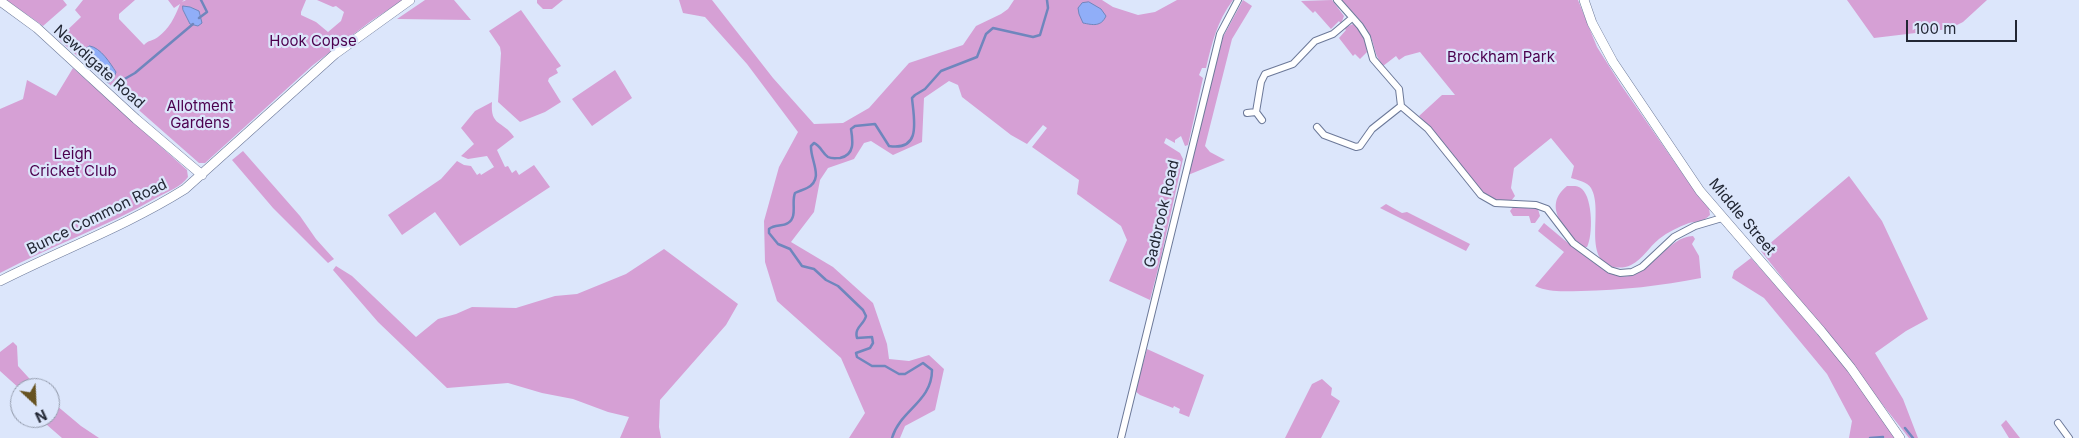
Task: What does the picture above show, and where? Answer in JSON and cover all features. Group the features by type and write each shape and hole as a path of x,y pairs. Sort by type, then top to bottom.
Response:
{"street":[{"name":"Bunce Common Road","path":"0,281 162,203 185,189 335,54 410,0"},
{"name":"Gadbrook Road","path":"1121,438 1220,34 1238,0"},
{"path":"1337,0 1367,37 1372,59 1399,89 1401,106 1428,129 1481,195 1495,202 1536,205 1547,209 1573,243 1610,270 1620,273 1632,272 1642,267 1674,237 1695,226 1722,218"},
{"name":"Middle Street","path":"1584,0 1592,23 1613,62 1676,157 1722,218 1851,368 1900,438"},
{"name":"Newdigate Road","path":"0,1 37,28 136,119 202,175"},
{"path":"1262,120 1256,112 1261,82 1265,74 1293,64 1315,41 1333,34 1352,18"},
{"path":"1317,127 1324,135 1356,147 1360,146 1372,129 1401,106"},
{"path":"1247,113 1256,112"},
{"path":"2058,423 2069,438"}],"green space":[{"path":"6,0 63,0 67,5 43,26"},
{"path":"83,0 135,0 119,14 119,19 144,45 162,34 174,18 180,4 174,8 168,0 184,0 182,2 186,0 306,0 301,15 316,22 328,32 341,21 344,12 336,6 333,7 317,0 403,0 371,21 313,65 205,163 199,163 108,83 113,80 82,57 84,62 58,39 81,17 75,10","holes":["190,7 200,13 198,26 190,22 183,10"]},
{"path":"425,0 454,0 471,20 397,19"},
{"path":"537,0 563,0 552,9 543,9 537,3"},
{"path":"679,0 712,0 773,78 814,124 843,123 869,108 909,63 963,45 976,26 1001,14 1008,9 1014,0 1102,0 1113,7 1138,15 1155,12 1177,0 1233,0 1219,24 1206,68 1202,68 1199,75 1203,78 1188,145 1185,146 1181,136 1175,140 1175,143 1166,138 1164,143 1180,153 1183,159 1150,300 1109,281 1127,240 1121,226 1077,194 1079,180 1032,147 1047,128 1043,125 1027,144 1011,135 962,97 958,85 949,81 924,98 922,142 893,155 871,141 864,143 854,159 828,168 820,180 814,212 791,242 833,267 873,303 887,344 889,359 909,361 929,355 944,369 935,410 905,426 900,438 849,438 865,413 841,358 777,301 765,262 764,221 779,167 798,132 747,64 705,17 683,13"},
{"path":"1243,0 1252,6 1232,39 1205,146 1210,152 1225,160 1188,175 1223,37"},
{"path":"1332,0 1344,16 1341,24 1339,21 1331,29 1315,11 1313,13 1301,1"},
{"name":"Brockham Park","path":"1341,0 1578,0 1597,47 1689,183 1709,208 1710,215 1703,220 1689,223 1666,234 1655,242 1639,260 1631,265 1622,268 1613,267 1604,262 1598,254 1595,233 1596,208 1591,188 1585,183 1571,178 1574,166 1551,138 1514,168 1511,188 1515,196 1511,201 1495,200 1486,195 1467,176 1437,136 1419,116 1442,95 1455,95 1420,52 1405,56 1399,60 1396,56 1383,66 1366,29"},
{"path":"1847,0 1987,0 1963,22 1949,29 1874,38"},
{"path":"521,10 561,66 556,69 558,73 549,78 548,81 561,102 545,112 520,122 498,102 501,53 500,47 489,31"},
{"path":"1353,24 1362,33 1366,44 1367,52 1360,59 1355,54 1353,56 1339,38 1346,30 1344,28"},
{"name":"Leigh Cricket Club","path":"73,68 187,170 188,177 178,186 137,208 0,273 0,109 23,99 27,80 56,96"},
{"path":"615,70 632,98 592,126 572,99"},
{"path":"492,102 495,120 514,137 497,150 505,167 508,166 512,173 516,170 519,175 534,165 550,187 460,246 435,212 402,235 388,215 441,179 457,161 471,166 477,175 480,173 481,175 494,167 487,156 468,159 461,156 474,144 461,128 475,111"},
{"path":"243,151 300,216 316,239 334,259 328,263 273,208 232,160"},
{"path":"1849,176 1882,221 1928,319 1906,331 1875,353 1903,399 1918,438 1909,438 1761,251"},
{"path":"1567,186 1580,188 1586,194 1591,218 1587,247 1583,247 1570,234 1556,210 1556,202"},
{"path":"1386,204 1402,213 1407,212 1470,244 1466,251 1380,208"},
{"path":"1513,207 1538,209 1540,216 1535,223 1531,223 1529,216 1513,216 1510,211"},
{"path":"1544,223 1607,271 1624,276 1640,271 1676,242 1693,236 1695,239 1692,244 1699,256 1701,278 1611,290 1552,291 1535,286 1564,252 1538,231"},
{"path":"664,249 738,304 726,325 660,400 659,427 661,438 620,438 629,417 608,412 573,399 542,393 508,383 447,388 378,322 333,270 336,266 352,276 416,337 438,319 472,307 516,308 555,296 577,294 626,274"},
{"path":"1751,258 1849,372 1896,438 1849,438 1852,421 1827,374 1764,298 1732,278 1734,271"},
{"path":"13,342 17,346 18,366 29,378 10,378 10,380 0,371 0,352"},
{"path":"1147,349 1204,375 1189,417 1179,413 1180,409 1174,406 1173,408 1140,395 1135,391"},
{"path":"1322,379 1332,388 1331,395 1340,401 1321,438 1285,438 1312,384"},
{"path":"60,408 99,438 62,438 50,428 60,428"},
{"path":"2006,420 2020,438 2009,438 2001,425"}],"water":[{"path":"1089,2 1101,9 1106,16 1099,24 1083,23 1078,8 1082,3"},
{"path":"183,6 199,11 202,23 198,26 190,24"},
{"path":"90,46 94,47 108,60 116,72 113,80 108,83 84,62 82,51"}],"waterway":[{"path":"199,18 207,12 201,0"},
{"path":"892,438 896,428 927,390 931,381 932,370 923,363 905,374 899,374 885,366 872,366 857,357 856,353 870,348 873,343 872,337 857,338 857,331 866,316 863,310 838,286 826,280 814,269 802,266 790,249 778,244 769,233 769,229 786,224 791,220 794,213 795,193 807,188 815,180 816,174 811,151 811,146 814,143 828,157 840,158 851,151 851,129 855,126 875,124 889,146 907,144 914,132 912,98 925,89 941,71 977,57 986,34 993,28 1033,37 1040,35 1048,8 1047,0"},
{"path":"114,85 135,73 193,24"},
{"path":"1905,428 1913,438"},
{"path":"1870,438 1883,437"}],"park label":[{"name":"Hook Copse","path":"313,41"},
{"name":"Allotment Gardens","path":"200,114"}]}
